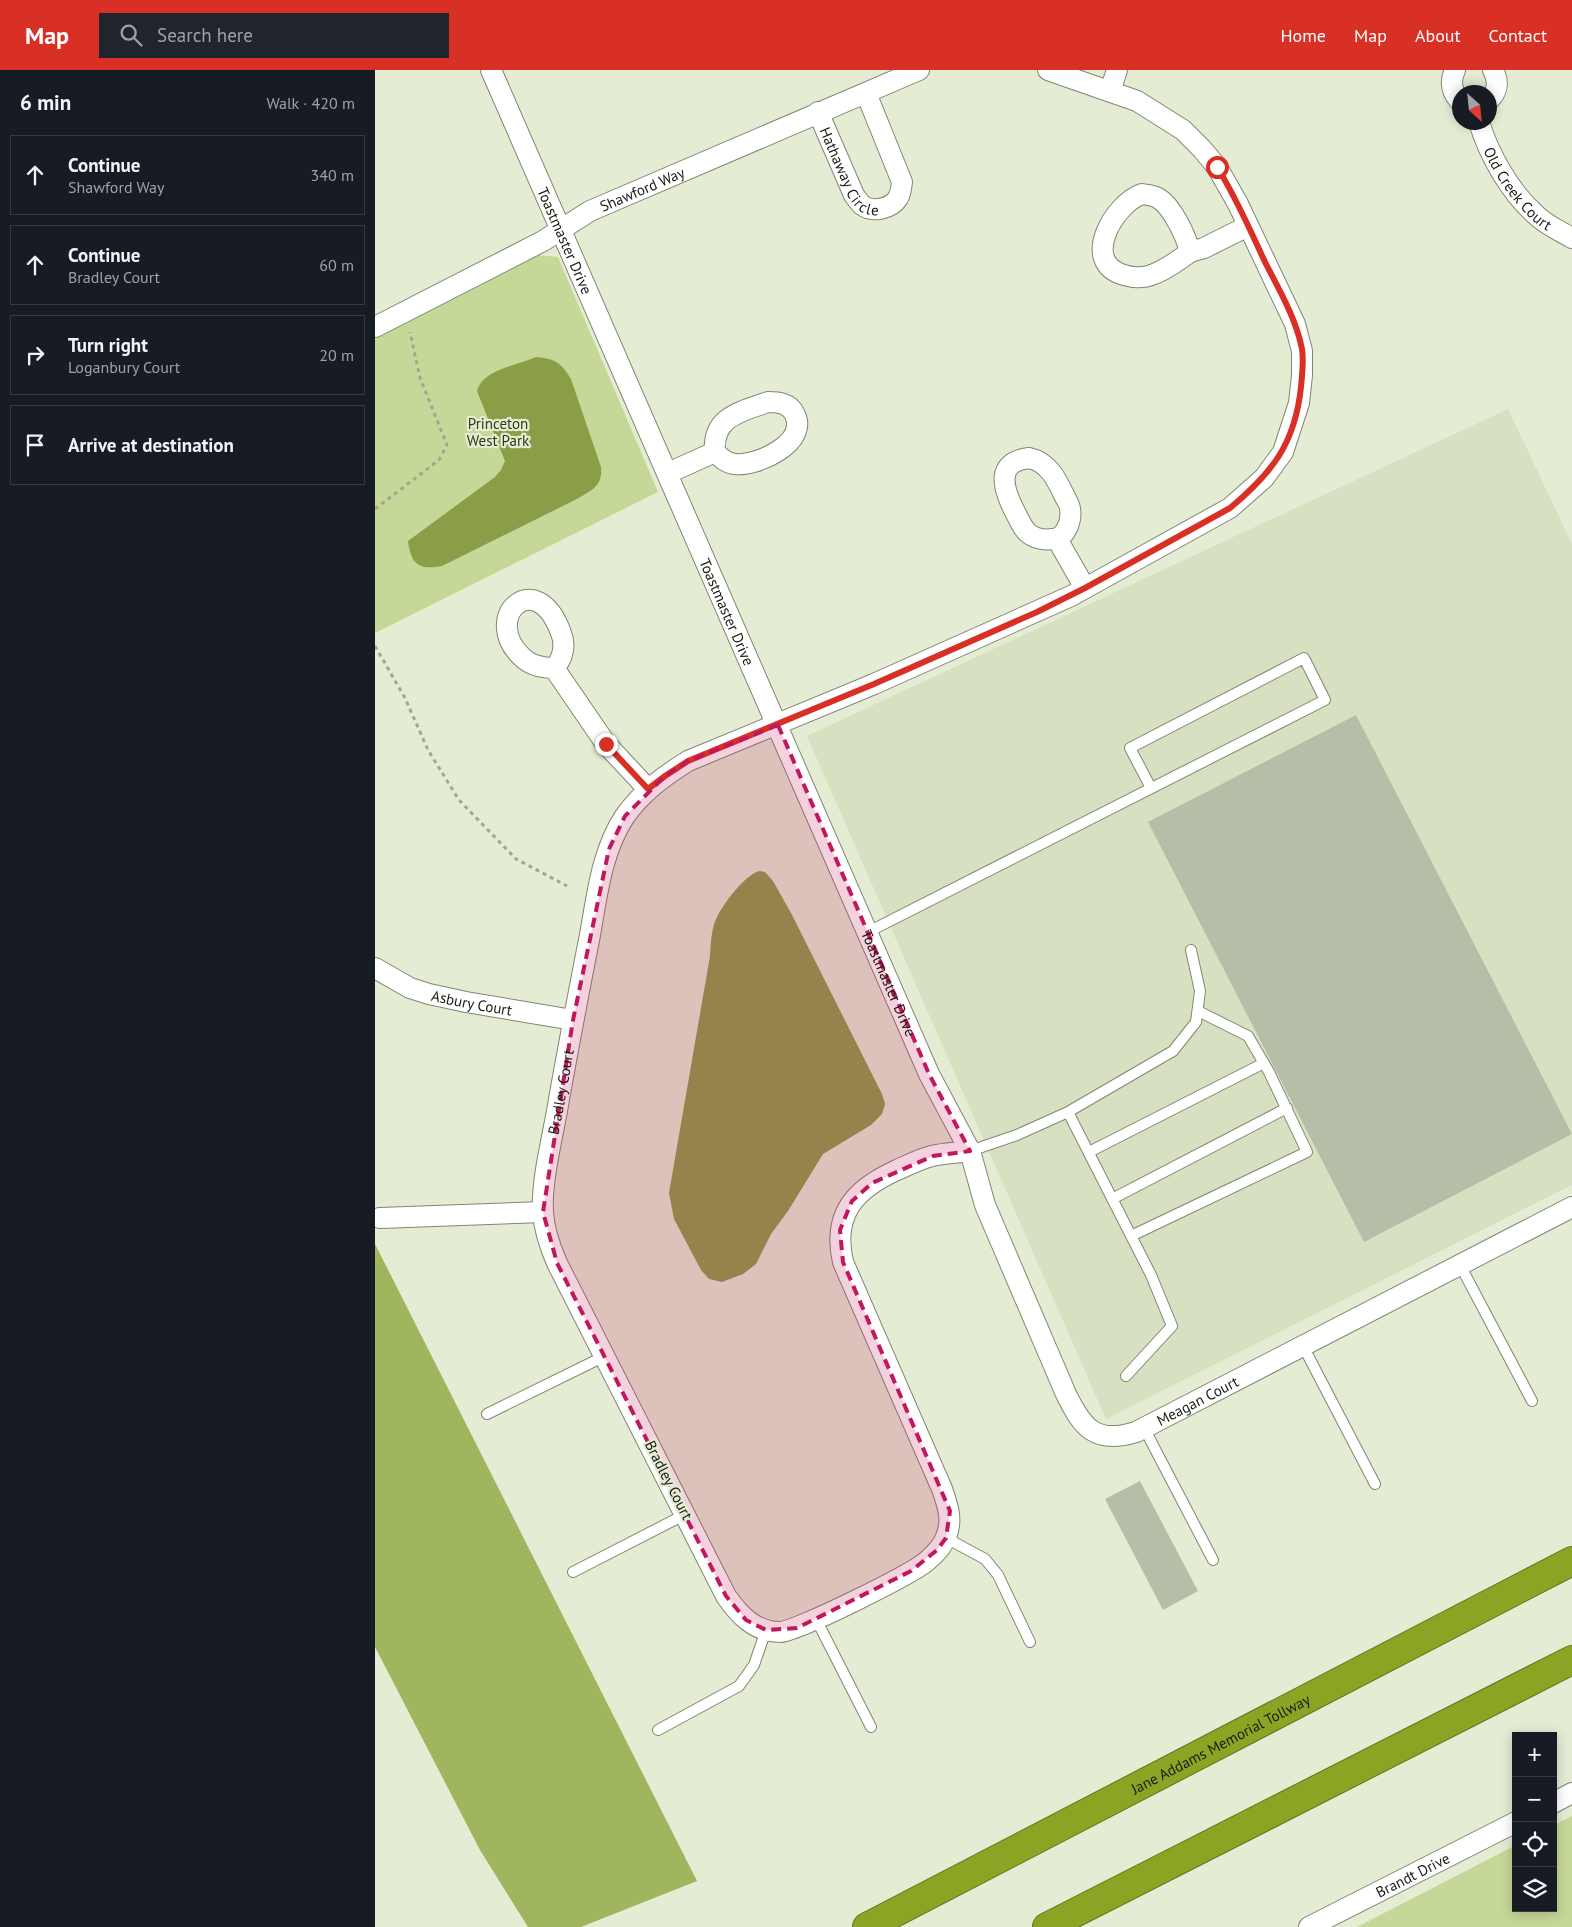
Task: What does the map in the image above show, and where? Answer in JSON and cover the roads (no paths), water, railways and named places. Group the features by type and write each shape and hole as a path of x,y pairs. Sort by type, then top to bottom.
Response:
{"highway":[{"name":"Jane Addams Memorial Tollway","path":"867,1927 1572,1561"},
{"path":"1047,1927 1572,1660"}],"street":[{"name":"Toastmaster Drive","path":"491,70 929,1074 970,1151"},
{"name":"Shawford Way","path":"375,327 562,231 590,211 919,70"},
{"path":"1111,91 1117,70"},
{"path":"1452,85 1451,80 1455,70"},
{"path":"1493,70 1497,85"},
{"path":"778,725 963,645 1085,588 1230,508 1264,478 1283,452 1299,403 1302,351 1295,324 1248,226 1217,167 1183,130 1164,116 1137,101 1058,72"},
{"name":"Hathaway Circle","path":"818,112 854,195 862,205 873,210 886,208 897,200 902,182 866,93"},
{"name":"Old Creek Court","path":"1483,130 1497,162 1521,200 1536,215 1572,238"},
{"path":"1190,252 1186,238 1167,207 1159,198 1142,194 1134,197 1125,205 1105,235 1101,247 1103,258 1108,266 1119,273 1135,278 1153,275 1190,252 1204,248 1248,226"},
{"path":"668,473 715,452"},
{"path":"1057,539 1085,588"},
{"path":"554,668 606,744 648,789"},
{"name":"Bradley Court","path":"765,1630 746,1620 726,1596 552,1252 543,1212 545,1181 573,1020 600,881 609,849 625,816 648,789 665,776 688,761 778,725"},
{"name":"Asbury Court","path":"375,968 410,988 429,994 573,1020"},
{"path":"765,1630 781,1632 797,1628 911,1571 926,1562 946,1538 950,1525 950,1511 943,1489 843,1262 839,1247 840,1230 843,1217 852,1201 872,1183 893,1172 933,1156 970,1151"},
{"name":"Meagan Court","path":"970,1151 985,1205 1066,1394 1079,1420 1085,1427 1111,1436 1122,1437 1144,1428 1572,1207"},
{"path":"380,1218 543,1212"},
{"path":"1557,1801 1572,1793"},
{"name":"Brandt Drive","path":"1309,1927 1512,1824"}],"lane":[{"path":"868,932 1325,700 1304,658 1131,748 1151,788"},
{"path":"970,1151 1017,1135 1068,1112 1173,1051 1196,1022 1198,1011 1201,991 1191,950"},
{"path":"1131,1236 1307,1152 1287,1108 1248,1036 1198,1011"},
{"path":"1089,1152 1264,1063"},
{"path":"1112,1199 1287,1108"},
{"path":"1068,1112 1151,1275 1172,1326 1126,1376"},
{"path":"1460,1265 1532,1401"},
{"path":"1303,1346 1375,1484"},
{"path":"487,1414 605,1356"},
{"path":"1144,1428 1213,1560"},
{"path":"573,1572 686,1514"},
{"path":"946,1538 985,1559 998,1575 1030,1642"},
{"path":"816,1619 871,1727"},
{"path":"658,1730 739,1686 754,1665 765,1630"}],"park label":[{"name":"Princeton West Park","path":"498,432"}]}
